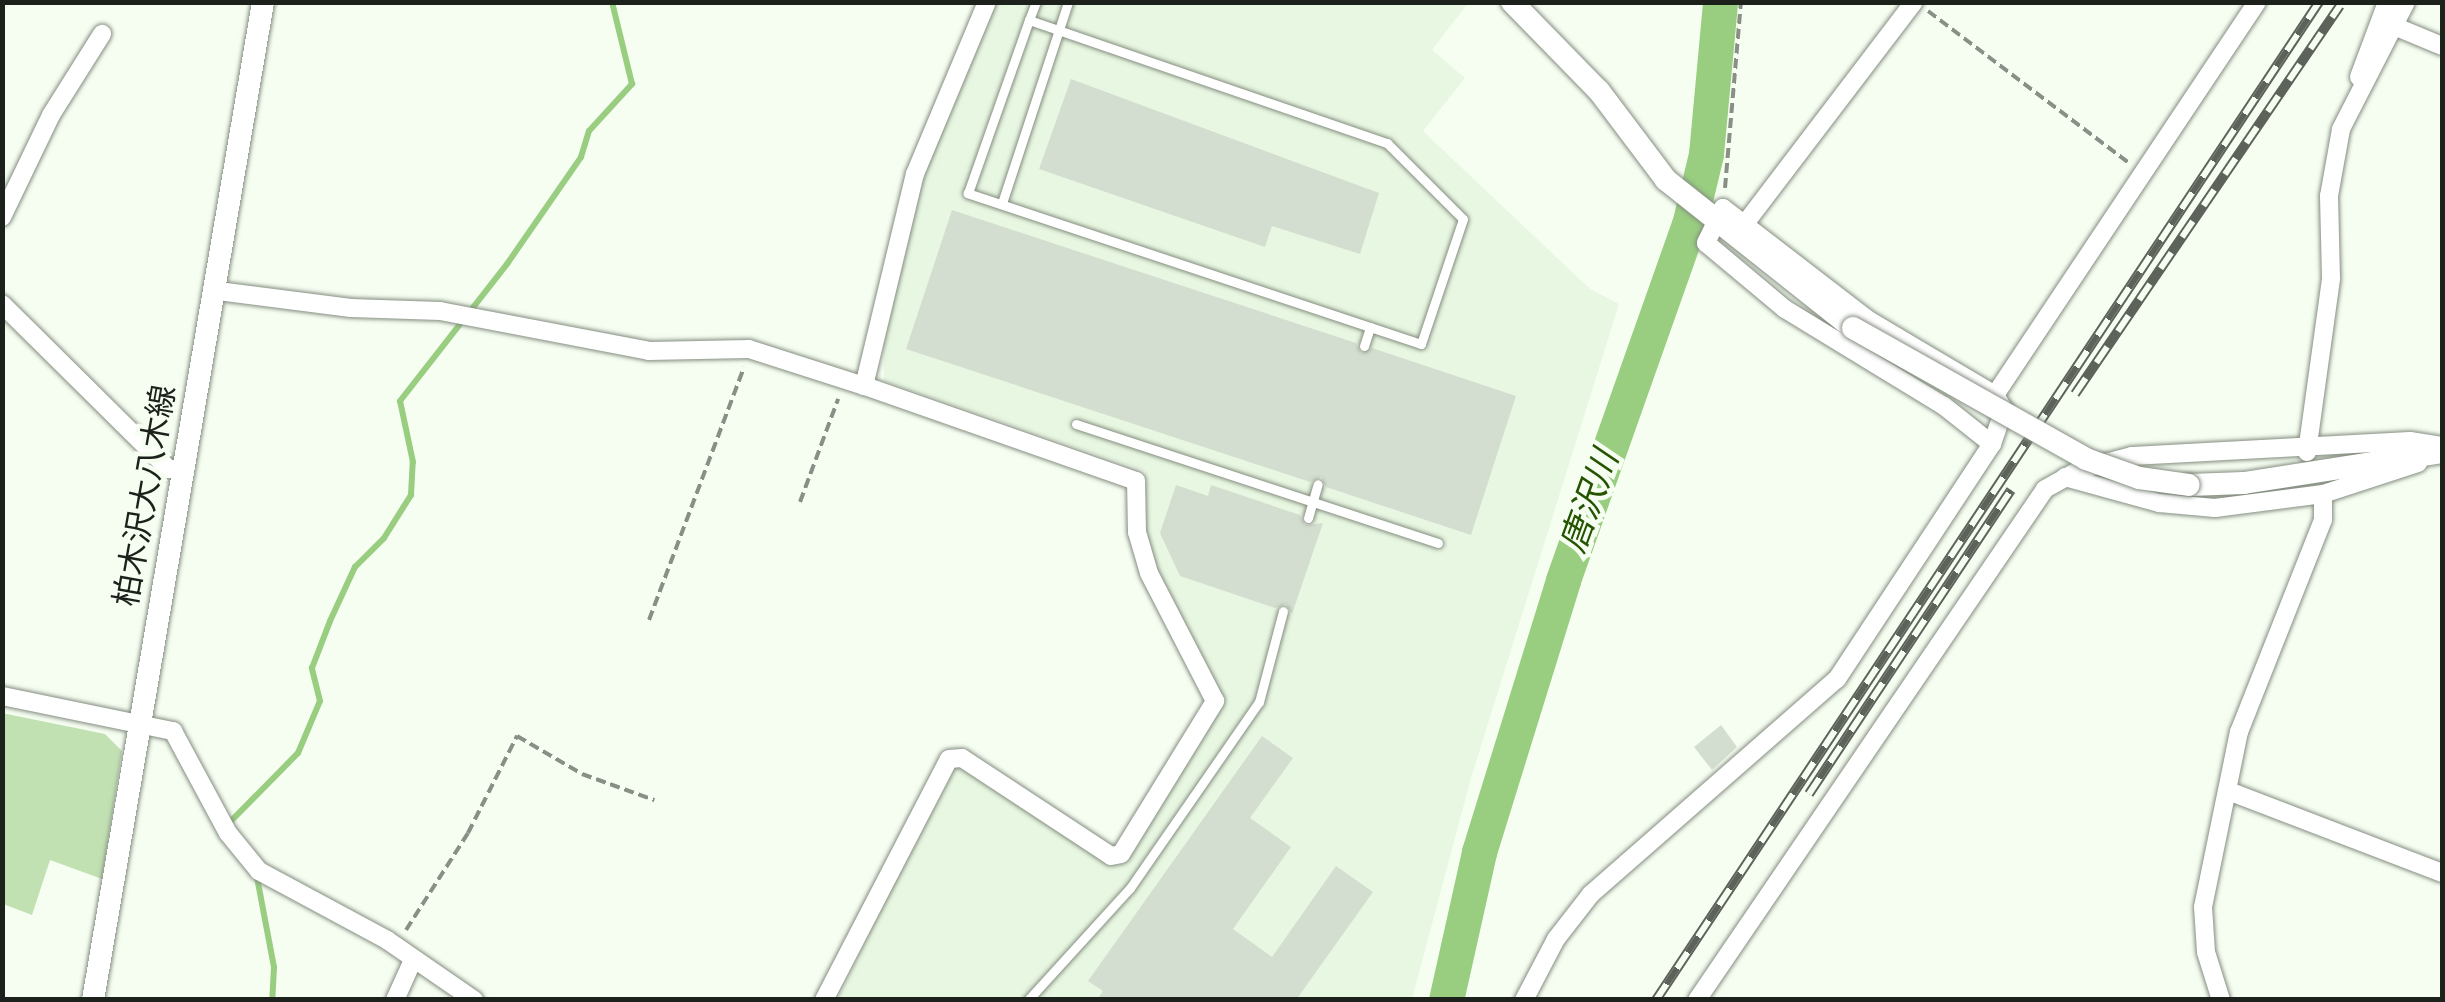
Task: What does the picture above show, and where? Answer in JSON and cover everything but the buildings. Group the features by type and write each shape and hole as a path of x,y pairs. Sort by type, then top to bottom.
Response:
{"street":[{"name":"柏木沢大八木線","path":"92,1000 218,290 262,2"},
{"path":"864,386 915,174 987,2"},
{"path":"1512,2 1599,91 1683,194 1716,215 1853,328 2086,459 2139,478 2189,484 2280,479 2442,451"},
{"path":"1744,225 1915,2"},
{"path":"1995,394 2139,170 2257,2"},
{"path":"2356,97 2364,54 2387,2"},
{"path":"2307,452 2331,278 2329,196 2341,128 2406,2"},
{"path":"2394,26 2442,46"},
{"path":"2,217 51,115 102,34"},
{"path":"1524,1000 1556,939 1590,894 1837,679 1992,444 2004,410 1995,394 1866,319 1744,225 1716,215"},
{"path":"1716,215 1706,244 1785,309 1944,406 1992,444"},
{"path":"218,290 351,308 440,310 649,350 749,349 1136,480 1137,532 1149,573 1215,701 1121,854 1111,856 962,758 949,759 824,1000"},
{"path":"2,304 169,468 184,469"},
{"path":"1696,1000 2034,501 2065,477 2111,459 2307,452 2410,442 2442,451"},
{"path":"2065,477 2159,503 2215,508 2323,494 2442,451"},
{"path":"2159,503 2165,457"},
{"path":"2221,1000 2202,922 2239,732 2324,520 2323,494"},
{"path":"2,696 168,728 183,742 198,781 245,858 267,878 396,946 474,1000"},
{"path":"2230,792 2442,873"},
{"path":"395,1000 413,960"}],"lane":[{"path":"1029,20 1387,143 1462,219 1422,344 968,193 1029,20 1036,2"},
{"path":"1002,203 1068,2"},
{"path":"1364,346 1370,327"},
{"path":"1076,424 1438,543"},
{"path":"1308,518 1318,484"},
{"path":"1028,1000 1130,888 1258,702 1283,611"}],"path":[{"path":"1716,215 1740,2"},
{"path":"1915,2 2139,170"},
{"path":"649,620 749,349"},
{"path":"800,502 844,380"},
{"path":"396,946 468,833 517,736 582,774 654,800"}],"shaded area":[{"path":"995,3 1468,3 1432,50 1465,78 1423,131 1590,289 1619,304 1471,778 1412,999 837,1000 951,768 961,765 1118,867 1225,699 1157,569 1146,532 1145,471 884,381 883,334 922,177"}],"green space":[{"path":"2,713 105,734 122,751 102,879 50,860 32,915 3,904"}],"waterway":[{"path":"229,823 298,753 320,701 312,668 330,621 355,567 384,538 411,495 413,462 400,401 507,264 581,157 589,131 632,84 612,2"},
{"name":"唐沢川","path":"1446,1000 1479,852 1563,580 1689,225 1706,154 1720,2"},
{"path":"256,872 274,967 272,1000"}],"railway":[{"path":"1656,1000 2319,2"},
{"path":"2075,394 2340,6"},
{"path":"1809,794 2011,490"}]}
